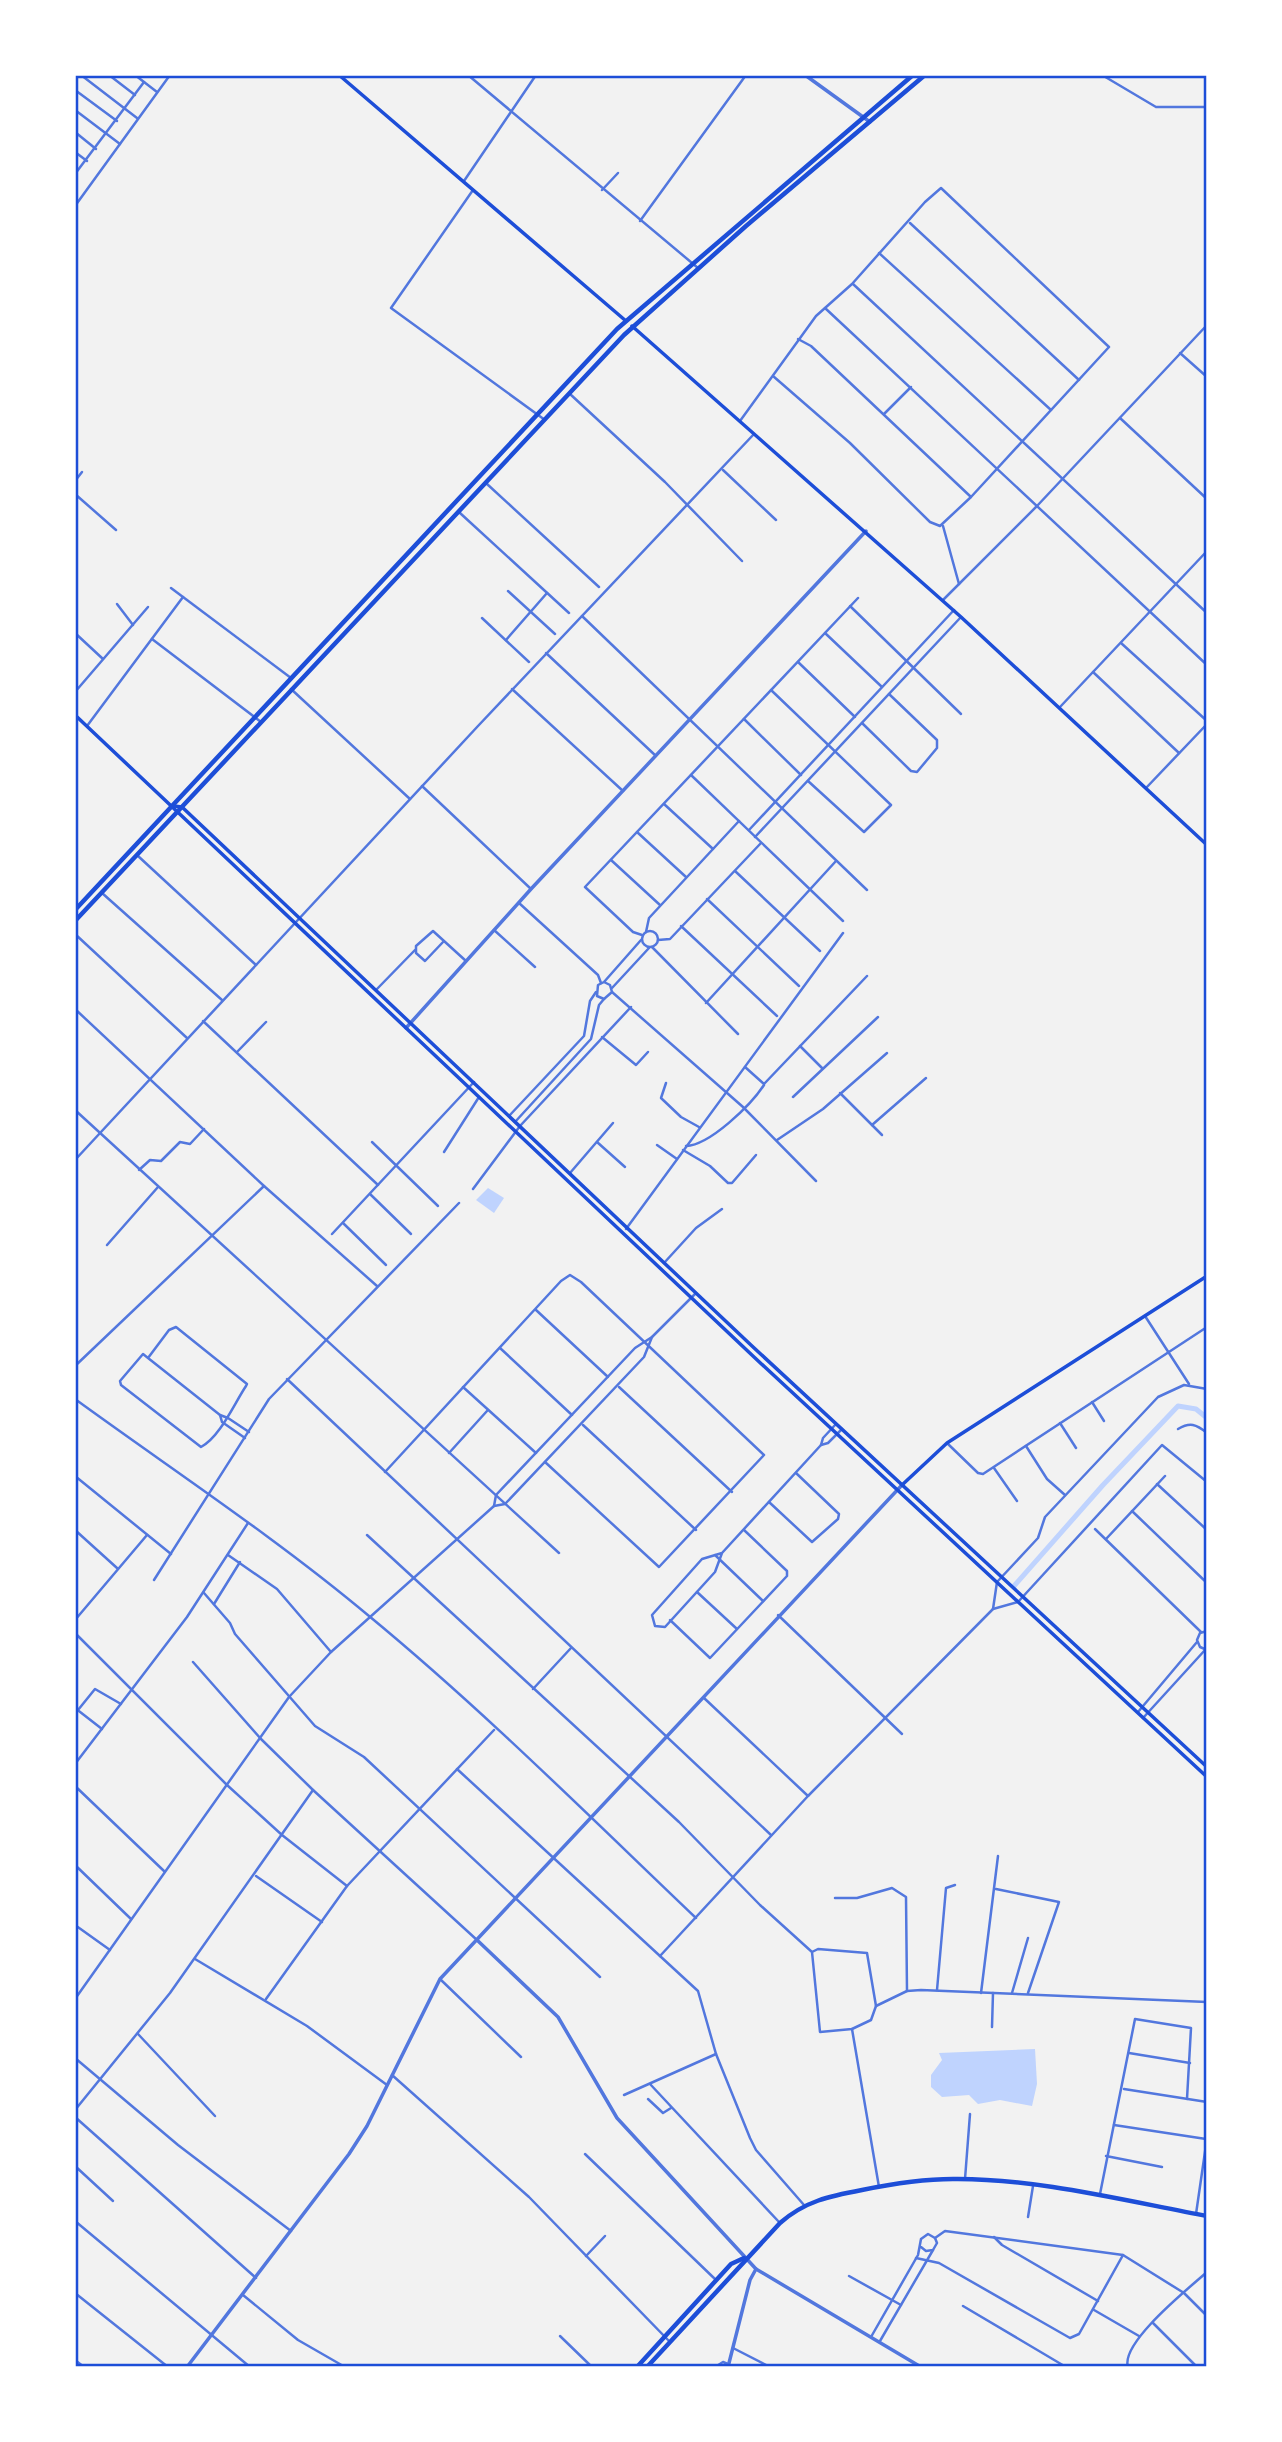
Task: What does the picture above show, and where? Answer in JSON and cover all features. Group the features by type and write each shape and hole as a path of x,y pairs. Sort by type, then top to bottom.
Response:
{"main road":[{"path":"339,75 626,321"},
{"path":"75,910 626,321 913,75"},
{"path":"75,921 291,689 460,513 632,326 925,75"},
{"path":"632,326 943,600 1207,845"},
{"path":"76,718 174,806 177,813 765,1368 1207,1777"},
{"path":"174,806 182,807 696,1293 1207,1767"},
{"path":"504,1121 509,1116"},
{"path":"510,1127 515,1122"},
{"path":"902,1485 947,1443 1207,1276"},
{"path":"765,1368 770,1362"},
{"path":"636,2367 731,2264 745,2257 780,2223 804,2205 878,2187 965,2179 1033,2186 1207,2216"},
{"path":"647,2367 738,2271 745,2257"}],"street":[{"path":"82,75 139,118"},
{"path":"108,75 135,95"},
{"path":"135,75 157,92"},
{"path":"75,206 170,75"},
{"path":"468,75 698,268"},
{"path":"464,181 536,75"},
{"path":"640,221 746,75"},
{"path":"805,75 870,122"},
{"path":"1102,75 1156,107 1207,107"},
{"path":"75,174 107,135 144,82"},
{"path":"75,90 117,121"},
{"path":"75,110 120,144"},
{"path":"75,132 96,149"},
{"path":"75,152 87,161"},
{"path":"602,190 618,173"},
{"path":"740,421 798,339 941,188 1110,347 942,525"},
{"path":"473,190 391,308 545,420"},
{"path":"909,222 1079,380"},
{"path":"879,253 1051,410"},
{"path":"852,284 1207,613"},
{"path":"825,308 1207,665"},
{"path":"626,321 632,326"},
{"path":"943,600 1037,506 1207,325"},
{"path":"798,339 811,346 971,497"},
{"path":"1181,353 1207,377"},
{"path":"773,376 850,443 930,522 942,525"},
{"path":"884,414 911,387"},
{"path":"570,394 742,561"},
{"path":"1120,417 1207,499"},
{"path":"75,1160 546,653 755,434"},
{"path":"723,470 776,520"},
{"path":"75,481 82,472"},
{"path":"487,484 599,587"},
{"path":"75,494 116,530"},
{"path":"460,513 569,613"},
{"path":"942,525 959,584"},
{"path":"406,1028 531,889 866,531"},
{"path":"1060,707 1207,551"},
{"path":"171,589 291,678"},
{"path":"508,591 555,634"},
{"path":"506,640 547,593"},
{"path":"86,726 183,597"},
{"path":"738,1034 642,938 585,888 858,598"},
{"path":"117,604 133,625"},
{"path":"75,692 148,607"},
{"path":"850,607 961,714"},
{"path":"749,830 954,610"},
{"path":"581,616 867,890"},
{"path":"755,837 961,617"},
{"path":"482,618 529,662"},
{"path":"75,633 104,660"},
{"path":"825,633 882,687"},
{"path":"152,639 261,722"},
{"path":"1120,643 1207,722 1146,788"},
{"path":"546,653 657,756"},
{"path":"798,662 855,716"},
{"path":"1093,672 1179,753"},
{"path":"291,689 410,799"},
{"path":"512,690 623,791"},
{"path":"771,690 890,802 887,812 864,832 808,780"},
{"path":"862,723 911,771 917,772 937,748 937,740 889,694"},
{"path":"744,719 801,775"},
{"path":"691,775 844,921"},
{"path":"422,786 531,889"},
{"path":"664,804 713,849"},
{"path":"509,1116 584,1036 590,1001 602,983 642,938 649,918 739,821"},
{"path":"637,832 686,878"},
{"path":"515,1122 591,1039 599,1005 650,947 658,940 670,939 762,843"},
{"path":"137,855 257,965"},
{"path":"611,860 660,906"},
{"path":"706,1003 836,861"},
{"path":"735,871 820,951"},
{"path":"102,893 222,1001"},
{"path":"707,899 799,986"},
{"path":"519,903 598,975 602,983 743,1107 816,1181"},
{"path":"681,926 777,1016"},
{"path":"494,930 535,967"},
{"path":"376,990 431,931 466,961"},
{"path":"646,932 655,932 658,940"},
{"path":"623,1233 843,933"},
{"path":"75,934 187,1038"},
{"path":"415,950 425,961 444,941"},
{"path":"686,1146 707,1140 743,1107 867,976"},
{"path":"596,992 604,999"},
{"path":"473,1189 520,1126 631,1007"},
{"path":"75,1009 264,1186 377,1286"},
{"path":"793,1097 878,1017"},
{"path":"204,1021 378,1185"},
{"path":"237,1052 266,1022"},
{"path":"602,1037 636,1065 648,1052"},
{"path":"800,1046 822,1068"},
{"path":"777,1140 809,1119 887,1053"},
{"path":"745,1067 764,1084"},
{"path":"872,1125 926,1078"},
{"path":"332,1234 474,1082"},
{"path":"666,1083 661,1098 681,1117 699,1126"},
{"path":"840,1093 882,1135"},
{"path":"444,1152 478,1097"},
{"path":"75,1110 559,1553"},
{"path":"569,1173 613,1123"},
{"path":"139,1170 150,1160 161,1161 180,1142 190,1144 204,1129"},
{"path":"372,1142 438,1206"},
{"path":"597,1142 625,1167"},
{"path":"657,1145 677,1159"},
{"path":"683,1150 710,1166 730,1183 756,1155"},
{"path":"75,1366 264,1186"},
{"path":"107,1245 158,1187"},
{"path":"370,1194 411,1234"},
{"path":"154,1580 245,1438 287,1379 459,1203"},
{"path":"664,1263 695,1228 722,1209"},
{"path":"343,1223 386,1265"},
{"path":"384,1472 565,1277 575,1277 651,1346 763,1450 764,1459 659,1567 545,1462"},
{"path":"494,1506 496,1495 644,1340 652,1337 696,1293"},
{"path":"535,1310 608,1377"},
{"path":"1145,1316 1189,1385"},
{"path":"148,1357 169,1330 176,1327 246,1382 226,1417 201,1447 121,1385 120,1381 143,1353 220,1415 226,1417 249,1432"},
{"path":"947,1443 978,1473 983,1474 1207,1328"},
{"path":"75,1999 289,1697 331,1652 370,1616 494,1506 505,1504 618,1386 651,1346 652,1337"},
{"path":"500,1348 572,1415"},
{"path":"287,1379 771,1836"},
{"path":"993,1609 999,1584 1038,1538 1045,1517 1158,1397 1171,1389 1189,1385 1207,1389"},
{"path":"618,1386 732,1492"},
{"path":"463,1387 536,1453"},
{"path":"75,1399 248,1523 370,1616 696,1918"},
{"path":"1092,1402 1104,1421"},
{"path":"449,1453 488,1410"},
{"path":"220,1415 222,1422 245,1438"},
{"path":"1060,1423 1076,1448"},
{"path":"582,1424 696,1530"},
{"path":"821,1446 823,1438 836,1424"},
{"path":"1178,1429 1186,1424 1195,1424 1207,1433"},
{"path":"722,1553 702,1559 651,1619 660,1628 715,1572 722,1553 821,1446 842,1429"},
{"path":"660,1956 808,1796 993,1609 1018,1602 1023,1597 1162,1445 1206,1479"},
{"path":"1026,1446 1047,1479 1065,1496"},
{"path":"994,1468 1017,1501"},
{"path":"769,1502 812,1542 838,1519 839,1514 796,1473"},
{"path":"75,1476 171,1553"},
{"path":"1106,1539 1165,1476"},
{"path":"1157,1484 1207,1530"},
{"path":"187,2367 349,2154 440,1979 902,1485"},
{"path":"1132,1511 1207,1583"},
{"path":"75,1764 204,1592 248,1523"},
{"path":"1095,1529 1201,1632"},
{"path":"75,1530 117,1569"},
{"path":"670,1620 710,1658 788,1572 744,1530"},
{"path":"75,1620 147,1535"},
{"path":"367,1535 734,1876 812,1952 817,2029 824,2033 852,2029 872,2020 876,2006 867,1953 818,1948 812,1952"},
{"path":"228,1555 277,1589 331,1652"},
{"path":"715,1555 764,1601"},
{"path":"214,1604 240,1562"},
{"path":"204,1592 235,1634 315,1726 358,1753 600,1977"},
{"path":"696,1592 737,1629"},
{"path":"778,1615 902,1734"},
{"path":"1138,1713 1197,1642 1201,1632 1207,1630"},
{"path":"75,1633 227,1785 282,1835 347,1886"},
{"path":"1143,1718 1206,1650 1197,1642"},
{"path":"533,1689 570,1648"},
{"path":"193,1662 261,1738 313,1790 552,2010 566,2029 617,2119 756,2269 921,2367"},
{"path":"102,1729 76,1709 95,1689 121,1704"},
{"path":"702,1697 808,1796"},
{"path":"266,1999 347,1886 494,1729"},
{"path":"457,1769 698,1991 703,2000 716,2054 756,2150 804,2205"},
{"path":"75,1786 164,1871"},
{"path":"75,2110 195,1959 313,1790"},
{"path":"981,1993 998,1857"},
{"path":"75,1865 131,1919"},
{"path":"255,1875 322,1922"},
{"path":"937,1990 946,1888 955,1885"},
{"path":"835,1898 857,1898 892,1888 906,1896 907,1992"},
{"path":"996,1889 1059,1902 1028,1993"},
{"path":"75,1925 110,1950"},
{"path":"1012,1993 1028,1938"},
{"path":"195,1959 266,1999 387,2085"},
{"path":"440,1979 521,2057"},
{"path":"75,1988 80,1992"},
{"path":"876,2006 907,1992 937,1990 1207,2002"},
{"path":"992,2027 993,1993"},
{"path":"1099,2197 1135,2020 1186,2025 1192,2032 1187,2099"},
{"path":"852,2029 878,2187"},
{"path":"138,2034 215,2116"},
{"path":"1129,2053 1190,2063"},
{"path":"624,2095 716,2054"},
{"path":"75,2058 178,2145 292,2231"},
{"path":"391,2075 529,2197 670,2342"},
{"path":"650,2084 780,2223"},
{"path":"1122,2089 1207,2102"},
{"path":"648,2099 663,2113 671,2108"},
{"path":"965,2179 970,2114"},
{"path":"75,2117 256,2278"},
{"path":"1114,2125 1207,2138 1196,2214"},
{"path":"585,2154 716,2280"},
{"path":"1106,2156 1162,2167"},
{"path":"75,2166 113,2201"},
{"path":"1028,2217 1033,2186"},
{"path":"75,2221 250,2367"},
{"path":"936,2238 945,2231 1123,2255 1184,2292 1207,2316"},
{"path":"871,2337 916,2258 921,2247 921,2238 925,2235 936,2238"},
{"path":"586,2256 605,2236"},
{"path":"994,2236 1002,2245 1098,2301"},
{"path":"879,2342 936,2246 936,2238"},
{"path":"921,2247 926,2251 933,2250"},
{"path":"916,2258 939,2263 1070,2338 1079,2334 1123,2255"},
{"path":"715,2367 723,2362 728,2366 750,2280 756,2269"},
{"path":"1128,2367 1127,2357 1139,2336 1207,2272"},
{"path":"849,2276 901,2305"},
{"path":"75,2292 168,2367"},
{"path":"243,2294 298,2340 345,2367"},
{"path":"963,2306 1066,2367"},
{"path":"1094,2310 1139,2336"},
{"path":"1153,2323 1197,2367"},
{"path":"560,2336 592,2367"},
{"path":"733,2348 771,2367"},
{"path":"75,2360 84,2367"}],"water":[{"path":"488,1188 504,1198 494,1213 476,1200"},
{"path":"1035,2049 1037,2084 1032,2106 1000,2100 978,2104 969,2095 942,2097 931,2087 931,2075 942,2060 939,2053"}],"waterway":[{"path":"1014,1586 1103,1485 1178,1406 1196,1409 1207,1418"}]}
